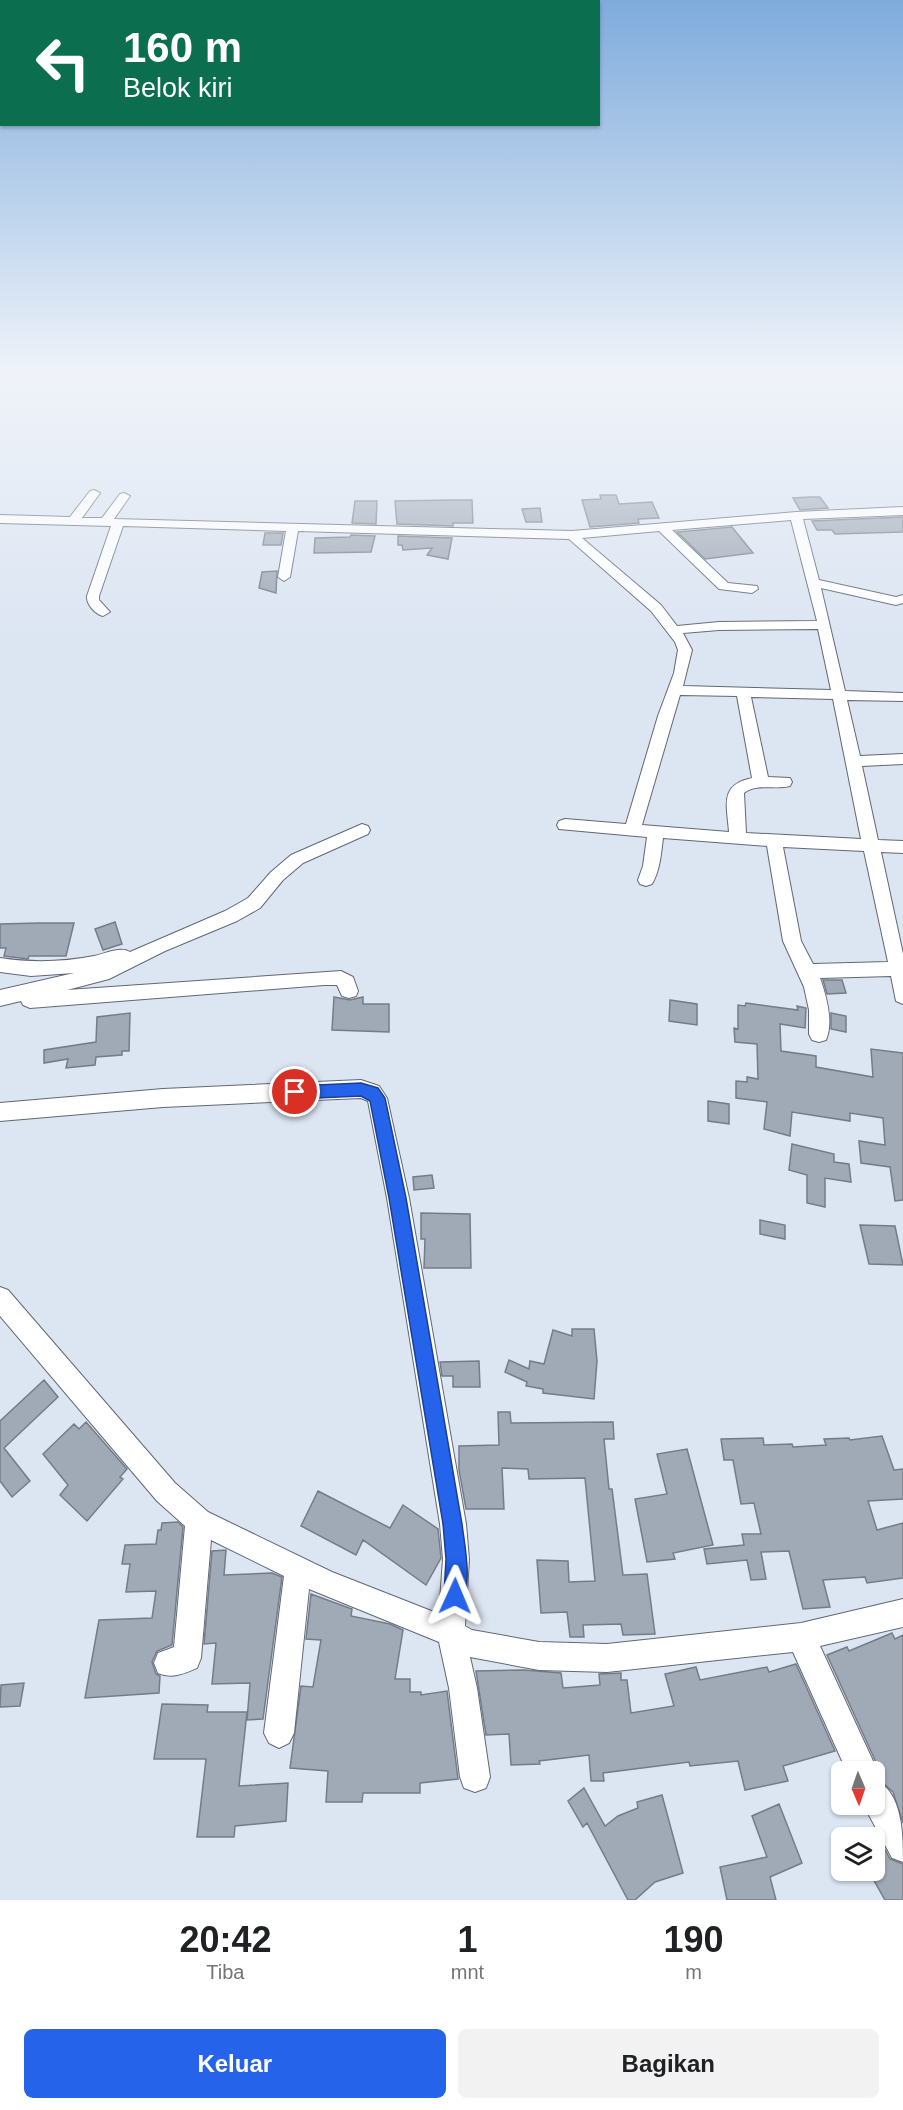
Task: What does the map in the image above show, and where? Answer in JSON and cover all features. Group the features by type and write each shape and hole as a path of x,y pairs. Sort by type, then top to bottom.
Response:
{"street":[{"path":"94,492 104,512 93,601 103,612"},
{"path":"74,520 104,512 124,496"},
{"path":"0,519 74,520 104,512 293,527 572,535 796,516 903,511"},
{"path":"796,516 839,693 895,959 901,970 903,996"},
{"path":"284,577 293,527"},
{"path":"662,527 724,586 752,589"},
{"path":"572,535 656,608 682,641 685,650 633,828"},
{"path":"814,583 855,590 896,601 903,599"},
{"path":"674,630 719,626 824,626"},
{"path":"675,690 839,693 903,697"},
{"path":"743,692 761,782"},
{"path":"854,761 903,759"},
{"path":"738,839 735,789 761,782 784,782"},
{"path":"565,825 633,828 738,839 903,847"},
{"path":"0,999 103,974 159,946 246,909 277,876 297,859 362,830"},
{"path":"646,880 651,866 656,832"},
{"path":"774,841 792,941 808,971 820,1009 819,1034"},
{"path":"0,965 22,968 81,966 159,946"},
{"path":"808,971 901,970"},
{"path":"0,999 332,978 341,978 346,982 349,991"},
{"path":"0,1112 163,1098 361,1089 372,1092 377,1098 400,1210 453,1524 456,1568 451,1633 463,1688 475,1777"},
{"path":"0,1298 166,1492 199,1521 324,1582 451,1633 468,1643 539,1656 608,1658 801,1637 903,1613"},
{"path":"168,1663 187,1658 199,1521"},
{"path":"279,1733 298,1569"},
{"path":"801,1637 857,1761"},
{"path":"885,1814 903,1847"}],"building":[{"path":"600,495 616,495 619,504 652,502 659,518 638,519 639,523 590,527 582,500 601,499"},
{"path":"820,497 828,508 800,510 793,498"},
{"path":"472,500 473,523 453,523 453,526 397,524 395,501"},
{"path":"355,501 377,501 376,524 352,523"},
{"path":"540,508 542,522 526,522 522,509"},
{"path":"903,517 903,532 835,534 832,530 817,530 812,521"},
{"path":"732,527 753,553 705,559 677,532"},
{"path":"265,533 283,533 281,545 263,545"},
{"path":"351,535 375,536 371,552 314,553 315,538 350,537"},
{"path":"398,536 452,538 448,559 427,555 432,548 403,550 402,545 398,545"},
{"path":"277,571 276,593 259,588 262,572"},
{"path":"115,922 122,944 103,950 95,929"},
{"path":"74,923 66,956 29,956 28,959 4,956 6,948 0,948 0,924"},
{"path":"823,980 842,980 846,993 827,994"},
{"path":"334,997 350,1000 363,997 363,1004 389,1004 389,1032 332,1030"},
{"path":"670,1000 697,1004 697,1025 669,1021"},
{"path":"746,1003 798,1010 797,1006 806,1008 805,1028 780,1024 781,1051 816,1056 816,1067 873,1077 871,1049 903,1053 903,1200 895,1201 890,1167 861,1163 859,1141 885,1145 883,1118 850,1113 850,1121 792,1112 790,1136 764,1129 767,1102 736,1098 736,1081 747,1082 747,1077 758,1079 757,1044 735,1042 734,1028 738,1029 738,1005 745,1006"},
{"path":"130,1013 129,1051 122,1051 122,1055 96,1057 95,1065 66,1068 68,1059 44,1063 44,1050 96,1042 97,1017"},
{"path":"831,1013 846,1016 846,1032 831,1029"},
{"path":"708,1101 729,1104 729,1124 708,1121"},
{"path":"792,1144 834,1154 834,1162 849,1164 851,1182 825,1178 825,1207 807,1203 807,1175 789,1170"},
{"path":"432,1175 434,1188 414,1190 413,1177"},
{"path":"421,1213 470,1214 471,1268 424,1268 425,1239 421,1239"},
{"path":"760,1220 785,1225 785,1239 760,1234"},
{"path":"860,1225 895,1226 903,1265 869,1264"},
{"path":"572,1329 594,1329 597,1361 594,1399 543,1393 543,1389 526,1386 527,1382 505,1372 509,1360 529,1369 530,1361 544,1364 553,1330 572,1336"},
{"path":"479,1361 480,1387 453,1387 453,1376 442,1376 440,1362"},
{"path":"44,1380 58,1397 4,1448 30,1481 12,1497 0,1481 0,1421"},
{"path":"498,1412 510,1412 511,1423 613,1422 614,1439 604,1439 609,1489 612,1489 623,1575 647,1574 655,1634 623,1635 621,1624 583,1625 584,1637 570,1637 567,1612 541,1613 537,1560 568,1561 569,1582 595,1581 585,1478 529,1479 528,1469 502,1468 504,1509 466,1509 459,1470 459,1446 499,1445"},
{"path":"86,1422 127,1469 120,1477 123,1479 87,1521 60,1495 68,1485 43,1454 74,1424 79,1429"},
{"path":"882,1436 894,1470 903,1469 903,1499 868,1501 877,1530 903,1523 903,1578 867,1583 865,1577 823,1580 830,1607 803,1609 789,1551 761,1552 766,1579 751,1580 747,1560 707,1564 704,1549 744,1545 742,1534 761,1534 754,1503 741,1504 733,1460 724,1460 721,1439 763,1438 764,1445 792,1444 793,1447 826,1445 824,1439 849,1438 850,1440"},
{"path":"687,1449 713,1545 673,1553 675,1559 647,1562 635,1499 667,1494 657,1454"},
{"path":"318,1491 390,1528 403,1505 438,1529 441,1558 426,1585 363,1540 356,1555 301,1526"},
{"path":"178,1522 183,1527 172,1645 157,1651 152,1662 156,1674 160,1676 159,1693 85,1698 99,1620 152,1618 156,1591 126,1592 130,1564 122,1564 125,1545 156,1544 158,1530 161,1530 162,1523"},
{"path":"226,1550 224,1575 272,1573 282,1577 263,1719 247,1720 250,1683 212,1684 216,1643 204,1644 212,1551"},
{"path":"311,1594 352,1609 351,1616 390,1624 403,1630 395,1679 410,1679 410,1692 421,1692 421,1695 447,1691 458,1779 420,1783 420,1793 363,1793 362,1802 326,1802 328,1771 290,1768 301,1686 313,1687 321,1640 306,1639"},
{"path":"892,1633 895,1639 903,1635 903,1823 893,1792 885,1785 885,1761 875,1761 827,1655 847,1647 849,1651"},
{"path":"796,1664 835,1751 783,1766 788,1781 745,1790 738,1761 690,1766 689,1762 603,1773 604,1781 591,1781 589,1755 539,1761 540,1764 511,1765 509,1734 486,1735 476,1671 524,1670 561,1673 563,1688 600,1685 599,1674 621,1673 621,1680 627,1680 631,1713 674,1706 665,1674 696,1667 700,1680 767,1667 769,1672"},
{"path":"24,1683 20,1706 0,1707 1,1685"},
{"path":"162,1704 208,1705 207,1712 247,1712 239,1786 288,1783 286,1821 235,1826 234,1837 197,1837 206,1759 154,1759"},
{"path":"584,1788 605,1826 618,1816 638,1808 637,1802 662,1795 683,1873 655,1882 635,1900 628,1900 587,1823 583,1827 568,1801"},
{"path":"779,1804 802,1863 770,1877 776,1900 727,1900 720,1867 767,1857 752,1816"},
{"path":"885,1850 890,1859 903,1864 903,1900 885,1900 874,1881 885,1881"}],"route":[{"path":"295,1092 361,1089 372,1092 377,1098 398,1198 453,1524 456,1559 455,1596"}]}
